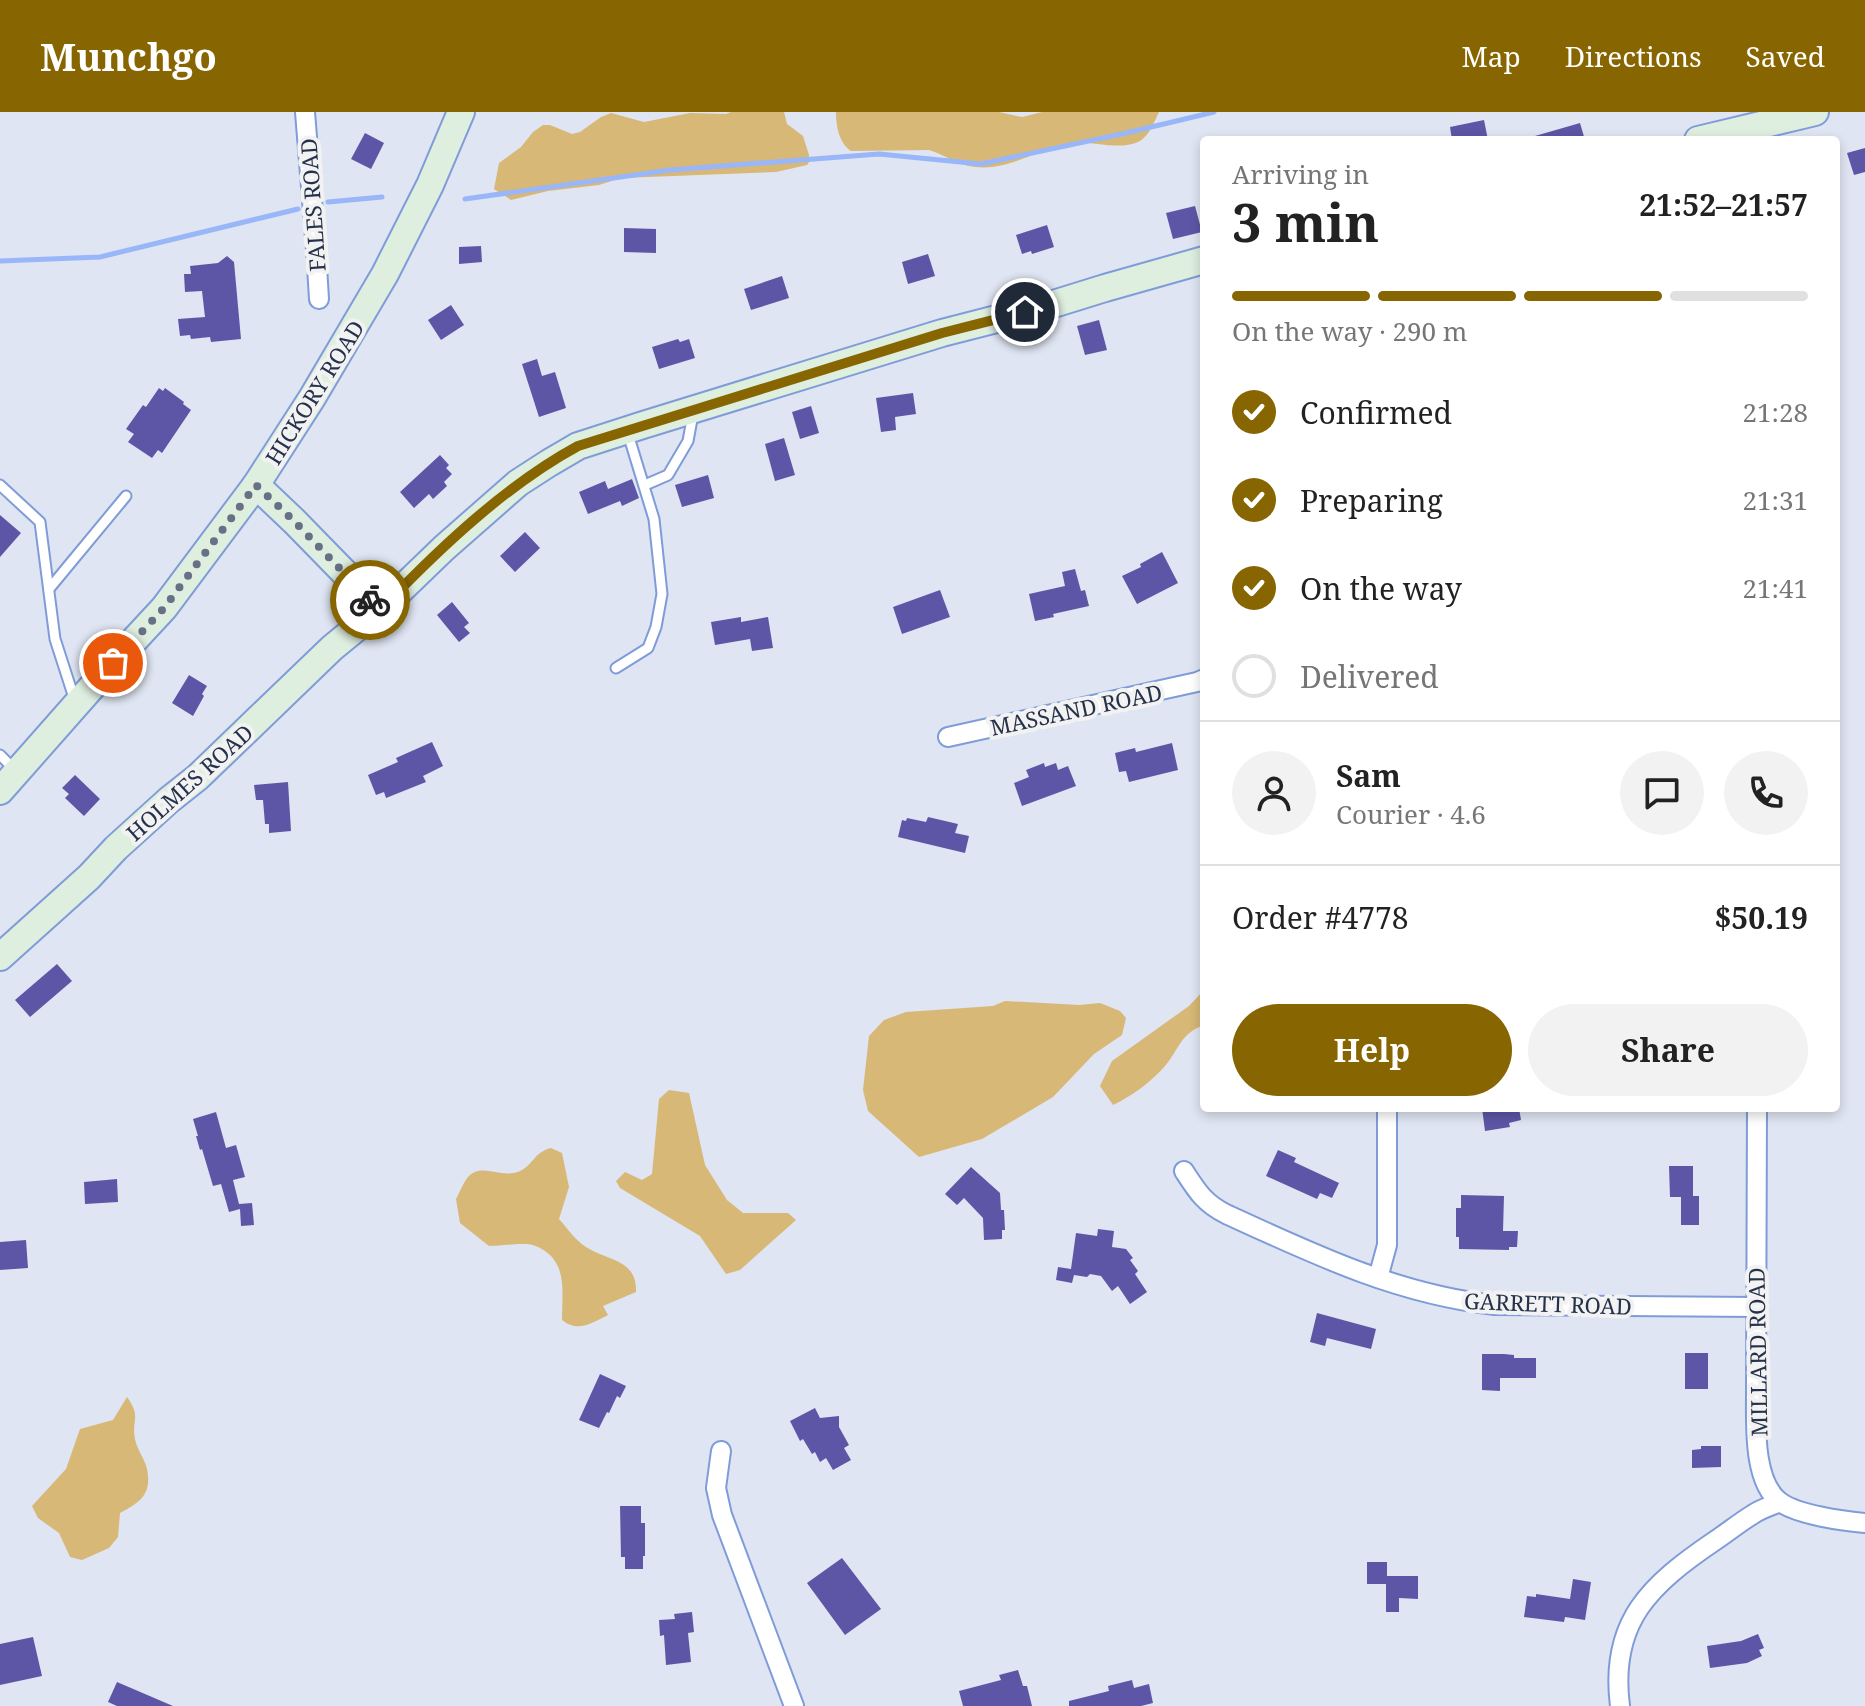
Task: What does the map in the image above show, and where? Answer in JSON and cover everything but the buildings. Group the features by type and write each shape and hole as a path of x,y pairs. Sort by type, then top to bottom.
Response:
{"street":[{"name":"FALES ROAD","path":"305,112 319,299"},
{"name":"HICKORY ROAD","path":"6,773 76,704 164,608 256,485 372,297 430,185 461,112"},
{"path":"1731,136 1764,132 1815,112"},
{"name":"HOLMES ROAD","path":"0,957 89,877 162,805 198,777 281,697 518,483 578,446 942,333 1200,261"},
{"path":"256,485 379,608"},
{"name":"MASSAND ROAD","path":"948,737 1200,681"},
{"path":"1378,1278 1387,1245 1387,1112"},
{"name":"MILLARD ROAD","path":"1757,1112 1756,1426 1765,1480 1780,1502"},
{"name":"GARRETT ROAD","path":"1184,1171 1202,1198 1213,1207 1344,1266 1424,1293 1495,1305 1757,1307"},
{"path":"721,1451 716,1488 722,1515 794,1706"},
{"path":"1620,1706 1621,1648 1633,1616 1649,1594 1701,1550 1753,1513 1780,1502 1808,1514 1865,1523"}],"lane":[{"path":"645,485 668,475 688,441 693,410"},
{"path":"616,668 648,648 656,627 662,594 654,519 627,430"},
{"path":"0,485 40,522 55,639 76,704"},
{"path":"49,589 126,496"}],"shaded area":[{"path":"784,112 787,124 803,136 809,155 807,165 776,172 621,178 599,185 548,191 511,200 494,189 499,163 543,125 572,134 611,113 644,122 690,113"},
{"path":"836,112 999,112 1022,117 1042,112 1159,112 1142,140 1130,145 1070,143 1011,163 975,167 929,150 851,151 839,134"},
{"path":"1200,994 1200,1027 1185,1037 1154,1078 1113,1105 1100,1086 1112,1061 1189,1006"},
{"path":"1005,1001 1079,1005 1100,1003 1120,1011 1126,1018 1122,1035 1094,1054 1053,1097 982,1139 919,1157 868,1111 863,1090 869,1036 884,1020 906,1012 993,1006"},
{"path":"669,1090 689,1093 705,1165 727,1200 743,1213 788,1213 796,1220 740,1270 726,1274 700,1236 620,1188 616,1181 625,1172 642,1180 652,1174 659,1099"},
{"path":"551,1148 562,1153 569,1187 559,1219 582,1244 620,1262 632,1273 635,1281 636,1292 603,1306 608,1315 585,1325 574,1326 562,1320 561,1276 553,1258 545,1251 529,1244 489,1246 460,1223 456,1199 468,1177 480,1171 515,1173 541,1152"},
{"path":"127,1397 135,1414 136,1443 147,1469 146,1491 139,1501 120,1513 118,1537 109,1548 82,1560 70,1557 59,1533 38,1518 32,1506 66,1469 80,1429 113,1420"}],"waterway":[{"path":"465,199 670,170 879,154 981,164 1214,112"},
{"path":"328,202 382,197"},
{"path":"0,261 100,257 298,209"}],"way so far":[{"path":"113,663 164,608 256,485 370,600"}],"route":[{"path":"370,600 379,608 388,602 518,483 578,446 942,333 1025,312"}]}
